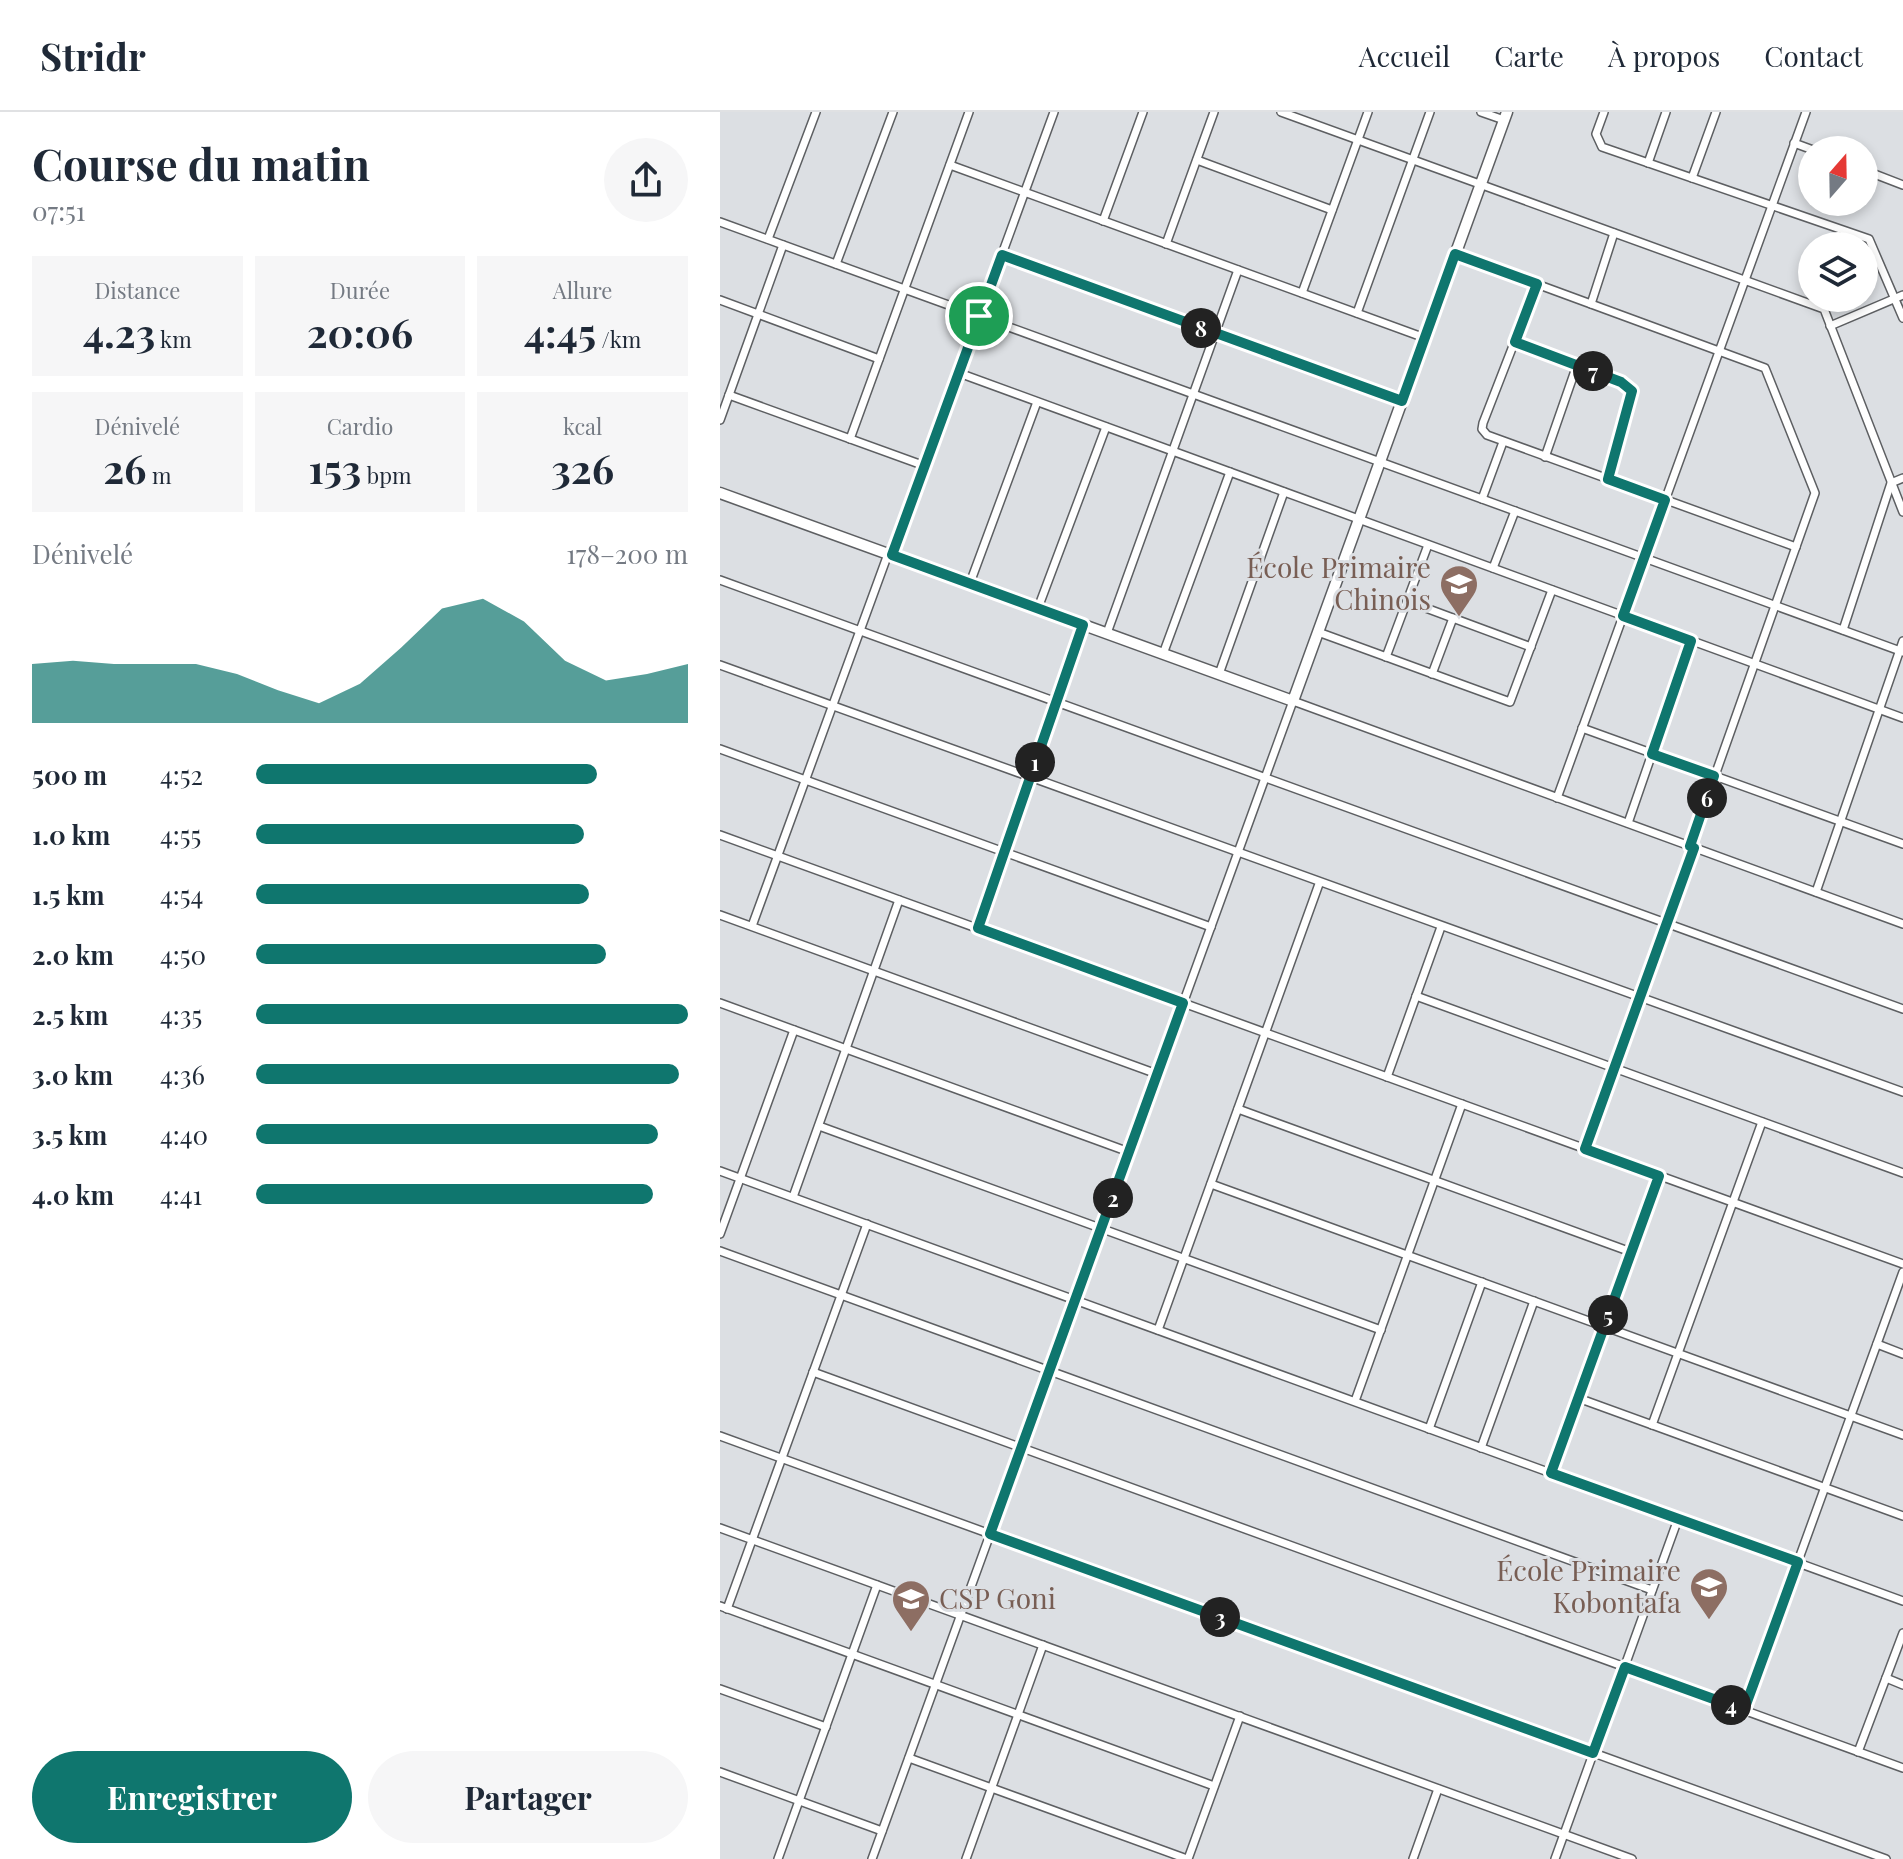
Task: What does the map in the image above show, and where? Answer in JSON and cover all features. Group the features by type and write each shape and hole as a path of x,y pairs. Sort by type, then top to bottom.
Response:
{"street":[{"path":"768,239 816,112"},
{"path":"836,264 893,112"},
{"path":"850,439 969,112"},
{"path":"752,926 1054,112"},
{"path":"1103,221 1143,112"},
{"path":"1166,244 1214,112"},
{"path":"1302,293 1368,112"},
{"path":"1357,313 1430,112"},
{"path":"872,1859 1505,116 1481,112"},
{"path":"1604,112 1596,134 1598,143 1869,239 1899,297 1903,318"},
{"path":"1648,163 1666,112"},
{"path":"1692,178 1716,112"},
{"path":"1557,798 1806,112"},
{"path":"1286,113 1824,309 1903,512"},
{"path":"1794,143 1798,144"},
{"path":"1197,160 1332,210"},
{"path":"950,165 1425,338"},
{"path":"1878,175 1903,185"},
{"path":"720,222 1901,651"},
{"path":"1591,304 1614,233"},
{"path":"720,420 783,245"},
{"path":"1455,254 1765,368 1815,493 1714,776 1667,923 1585,1149"},
{"path":"1002,255 1402,401"},
{"path":"1107,633 1238,270"},
{"path":"1537,284 1482,429 1487,435 1796,547"},
{"path":"1830,326 1899,297"},
{"path":"720,300 879,359"},
{"path":"1515,342 1621,382 1632,391 1608,479"},
{"path":"1545,457 1577,365"},
{"path":"959,373 1903,718"},
{"path":"729,395 925,466"},
{"path":"970,583 1037,402"},
{"path":"1038,608 1106,427"},
{"path":"1482,499 1503,442"},
{"path":"1163,654 1230,472"},
{"path":"1843,630 1891,483 1903,478"},
{"path":"1219,674 1284,492"},
{"path":"720,493 1903,924"},
{"path":"1493,568 1515,511"},
{"path":"1386,657 1428,545"},
{"path":"720,580 1903,1009"},
{"path":"1318,632 1510,702 1552,590"},
{"path":"1407,601 1531,647"},
{"path":"1432,674 1453,618"},
{"path":"978,928 1083,625"},
{"path":"1628,823 1691,641"},
{"path":"1816,892 1903,641"},
{"path":"720,667 1031,775 1239,851 1319,884 1903,1092"},
{"path":"1582,728 1903,844"},
{"path":"720,749 1211,927"},
{"path":"720,835 1903,1264"},
{"path":"1158,1330 1319,884"},
{"path":"793,1197 899,900"},
{"path":"720,915 1157,1074"},
{"path":"1387,1077 1441,927"},
{"path":"1416,996 1903,1173"},
{"path":"720,1015 722,1004 1129,1152"},
{"path":"720,1234 794,1030"},
{"path":"1355,1401 1462,1104"},
{"path":"1238,1109 1631,1252"},
{"path":"1652,1425 1762,1122"},
{"path":"819,1126 1381,1330"},
{"path":"720,1171 1901,1600 1903,1591"},
{"path":"1551,1473 1659,1176"},
{"path":"1211,1184 1903,1435"},
{"path":"867,1224 752,1539 723,1608 1214,1786"},
{"path":"720,1251 1652,1590"},
{"path":"1744,1710 1903,1272"},
{"path":"1429,1429 1482,1282"},
{"path":"1481,1448 1534,1301"},
{"path":"1877,1344 1903,1354"},
{"path":"813,1372 1903,1768"},
{"path":"1578,1398 1903,1516"},
{"path":"720,1436 1886,1859"},
{"path":"1555,1859 1678,1519"},
{"path":"720,1528 1632,1859"},
{"path":"778,1859 877,1585"},
{"path":"1858,1752 1903,1633"},
{"path":"966,1859 1043,1645"},
{"path":"1886,1678 1903,1685"},
{"path":"720,1689 826,1727"},
{"path":"909,1758 1188,1859 1240,1716"},
{"path":"720,1772 882,1831"},
{"path":"1415,1858 1438,1789"}],"place":[{"name":"École Primaire Chinois","path":"1459,618"},
{"name":"École Primaire Kobontafa","path":"1709,1621"},
{"name":"CSP Goni","path":"911,1633"}],"route":[{"path":"1455,254 1537,284 1515,342 1621,382 1632,391 1633,397 1608,479 1665,500 1623,616 1691,641 1652,754 1714,776 1690,846 1694,848 1585,1149 1659,1176 1551,1473 1798,1562 1744,1710 1625,1667 1593,1753 990,1534 1183,1003 978,928 1083,625 892,555 979,316 1002,255 1402,401 1455,254"}]}
